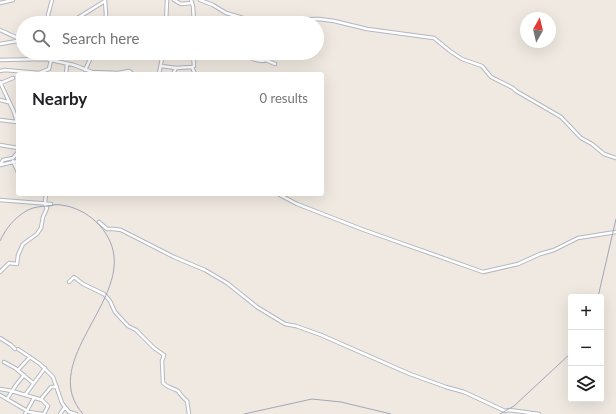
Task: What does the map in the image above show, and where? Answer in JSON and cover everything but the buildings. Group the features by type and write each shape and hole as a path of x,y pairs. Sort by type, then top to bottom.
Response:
{"street":[{"path":"0,3 13,0"},
{"path":"48,16 52,0"},
{"path":"81,16 105,0 106,16"},
{"path":"166,16 167,0"},
{"path":"167,6 169,2 173,0 181,4 192,2 193,16"},
{"path":"200,0 213,5 226,13 236,16"},
{"path":"324,20 367,29 434,38 462,59 482,66 492,78 513,88 518,93 560,117 574,129 581,138 592,144 604,154 616,158"},
{"path":"0,30 16,37"},
{"path":"0,44 16,41"},
{"path":"0,60 51,60 93,72"},
{"path":"43,72 49,69 51,60"},
{"path":"85,70 90,60"},
{"path":"160,72 162,60"},
{"path":"193,60 194,66 192,67 194,72"},
{"path":"256,60 262,62 266,60 275,64"},
{"path":"66,72 67,64"},
{"path":"79,67 87,66"},
{"path":"161,66 176,68 192,67"},
{"path":"174,72 176,68"},
{"path":"0,71 8,70 24,72"},
{"path":"13,78 0,83 16,117"},
{"path":"0,100 9,102"},
{"path":"0,120 16,122"},
{"path":"0,145 16,148"},
{"path":"16,154 10,159 3,160 0,166 16,161"},
{"path":"10,159 16,161"},
{"path":"0,272 9,263 17,264 18,255 23,244 37,234 47,208 45,203 46,196"},
{"path":"282,196 297,204 364,230 483,272 518,264 540,254 554,250 578,238 616,232"},
{"path":"0,200 51,204"},
{"path":"99,222 108,229 114,228 124,232 174,257 205,270 227,283 257,307 285,324 296,326 321,335 410,374 446,388 464,392 505,411 509,410 539,414"},
{"path":"69,282 74,277 83,284 103,294 110,302 115,312 128,326 137,331 156,350 164,355 162,361 163,383 176,390 187,400 189,414"},
{"path":"0,338 45,368 53,376 61,400 65,407 70,412 76,414"},
{"path":"20,370 30,357"},
{"path":"4,362 20,370 34,383"},
{"path":"25,395 45,368"},
{"path":"7,399 24,375"},
{"path":"41,399 51,387 57,387"},
{"path":"0,389 41,399 48,406 43,414 27,411 0,395"},
{"path":"25,414 34,398"},
{"path":"60,414 65,407"}],"railway":[{"path":"0,241 11,223 23,213 35,207 56,205 71,207 80,211 96,222 108,237 114,256 113,276 106,296 75,357 71,376 72,396 83,414"},
{"path":"599,294 616,219"},
{"path":"500,414 514,406 568,356"},
{"path":"244,414 312,399 341,402 391,414"}]}
